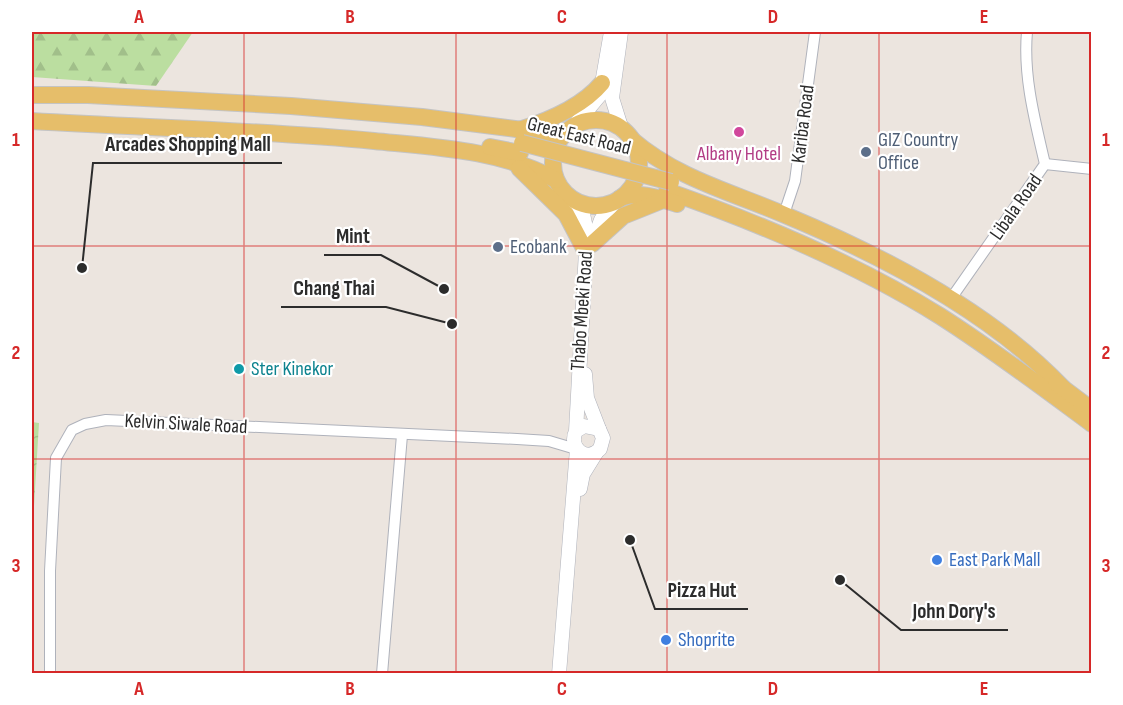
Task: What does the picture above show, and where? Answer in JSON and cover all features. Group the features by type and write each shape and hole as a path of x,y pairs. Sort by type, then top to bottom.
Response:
{"main road":[{"path":"611,32 602,83 596,102 569,131 553,156 556,180 569,197 592,206 618,200 631,188 637,174 637,152 626,134 612,98 621,32"},
{"path":"602,83 590,96 566,110 519,148 588,247 631,211 667,191"},
{"name":"Great East Road","path":"32,95 88,95 314,108 422,117 667,191 778,233 884,283 1060,393 1092,410"},
{"name":"Great East Road","path":"32,101 301,116 420,127 519,148 556,180"},
{"name":"Great East Road","path":"32,115 300,125 519,148"},
{"name":"Great East Road","path":"32,121 291,133 435,147 519,148 569,131"},
{"path":"569,131 595,121 609,123 626,134"},
{"name":"Great East Road","path":"626,134 652,157 680,173 784,214 850,244 950,300 1039,363 1060,393 1092,424"},
{"name":"Great East Road","path":"618,200 636,194 667,191"},
{"name":"Thabo Mbeki Road","path":"569,197 586,223 588,247 585,380 587,398 603,444 584,474 569,531"},
{"name":"Thabo Mbeki Road","path":"559,674 588,247 601,220 618,200"},
{"path":"575,433 584,426 599,429"},
{"path":"576,449 584,454 596,453"}],"street":[{"name":"Kariba Road","path":"784,214 795,181 815,32"},
{"name":"Libala Road","path":"950,300 1045,164 1032,110 1027,70 1027,32"},
{"path":"1045,164 1092,169"},
{"name":"Kelvin Siwale Road","path":"50,674 50,571 56,458 72,430 85,424 106,420 549,441 576,449"},
{"name":"Kelvin Siwale Road","path":"549,441 575,433"},
{"path":"382,674 402,435"}],"green space":[{"path":"32,32 193,32 156,86 32,77"},
{"path":"32,422 39,423 33,523 32,620"}],"place":[{"name":"Albany Hotel","path":"739,132"},
{"name":"GIZ Country Office","path":"866,152"},
{"name":"Ecobank","path":"498,247"},
{"name":"Arcades Shopping Mall","path":"82,268"},
{"name":"Mint","path":"444,289"},
{"name":"Chang Thai","path":"452,324"},
{"name":"Ster Kinekor","path":"239,369"},
{"name":"Pizza Hut","path":"630,540"},
{"name":"East Park Mall","path":"937,560"},
{"name":"John Dory's","path":"840,580"},
{"name":"Shoprite","path":"666,640"}]}
